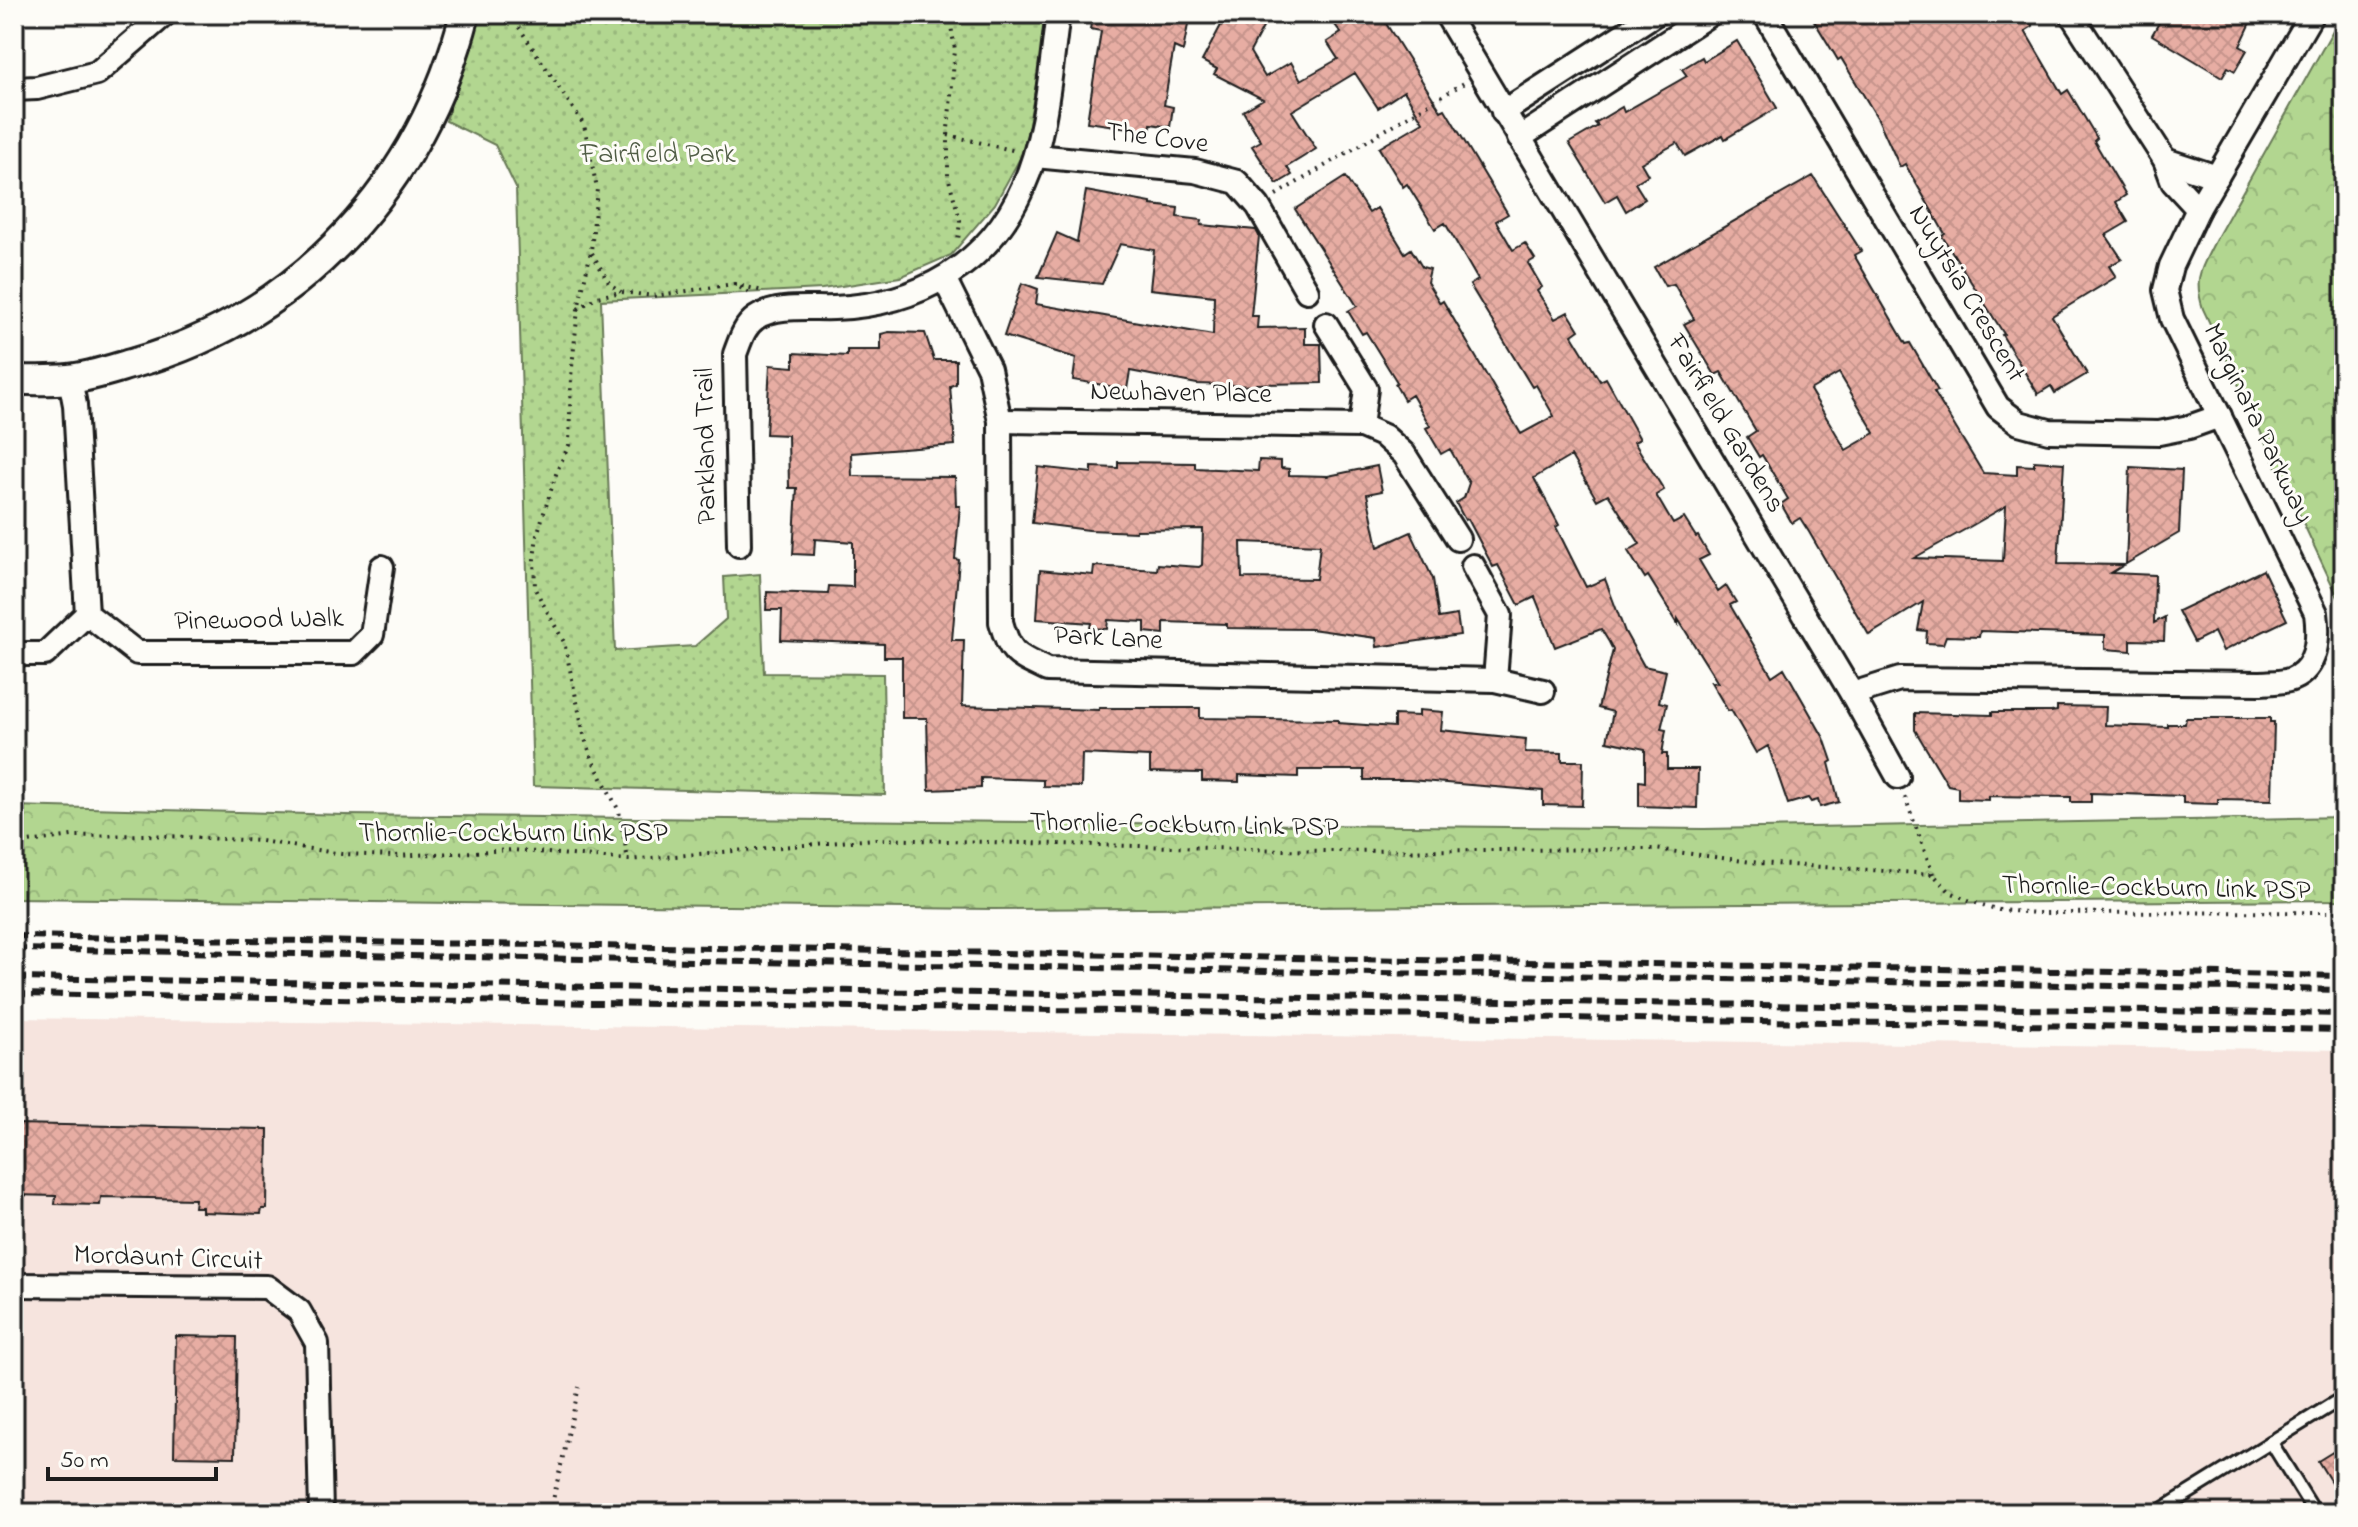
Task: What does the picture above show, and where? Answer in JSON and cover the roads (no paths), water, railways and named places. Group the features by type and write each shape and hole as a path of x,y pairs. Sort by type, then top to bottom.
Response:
{"street":[{"path":"14,89 37,88 97,73 165,14"},
{"path":"14,380 70,379 171,353 227,327 295,283 332,249 379,198 401,166 442,86 465,14"},
{"name":"Parkland Trail","path":"739,545 735,354 743,332 757,318 780,310 851,307 905,297 965,265 997,231 1023,189 1035,156 1058,14"},
{"name":"Fairfield Gardens","path":"1446,14 1852,694 1898,777"},
{"path":"1503,112 1655,14"},
{"path":"1519,138 1710,14"},
{"name":"Nuytsia Crescent","path":"1765,14 1998,407 2019,423 2049,431 2159,433 2220,416"},
{"path":"2071,14 2165,160 2173,182 2198,209"},
{"name":"Marginata Parkway","path":"1852,694 1900,679 2236,683 2292,679 2312,662 2319,635 2316,613 2172,319 2165,290 2171,266 2198,209 2312,14"},
{"name":"The Cove","path":"1035,156 1195,171 1237,182 1258,206 1307,291"},
{"path":"2165,160 2217,177"},
{"name":"Park Lane","path":"944,278 989,369 1000,421 1001,622 1007,645 1023,659 1047,670 1495,680 1543,691"},
{"path":"1326,324 1366,389 1361,426"},
{"path":"14,654 45,654 87,614 75,405 70,379"},
{"name":"Newhaven Place","path":"1000,421 1361,426 1384,436 1404,454 1458,539"},
{"path":"1473,566 1500,615 1495,680"},
{"name":"Pinewood Walk","path":"87,614 137,653 354,653 372,635 382,567"},
{"name":"Mordaunt Circuit","path":"14,1285 267,1287 278,1295 299,1311 317,1343 321,1513"}],"lane":[{"path":"2156,1513 2344,1397"},
{"path":"2271,1442 2315,1513"}],"railway":[{"path":"14,936 2344,976"},
{"path":"14,949 2344,990"},
{"path":"14,978 2344,1014"},
{"path":"14,994 2344,1030"}],"park label":[{"name":"Fairfield Park","path":"658,155"}]}
